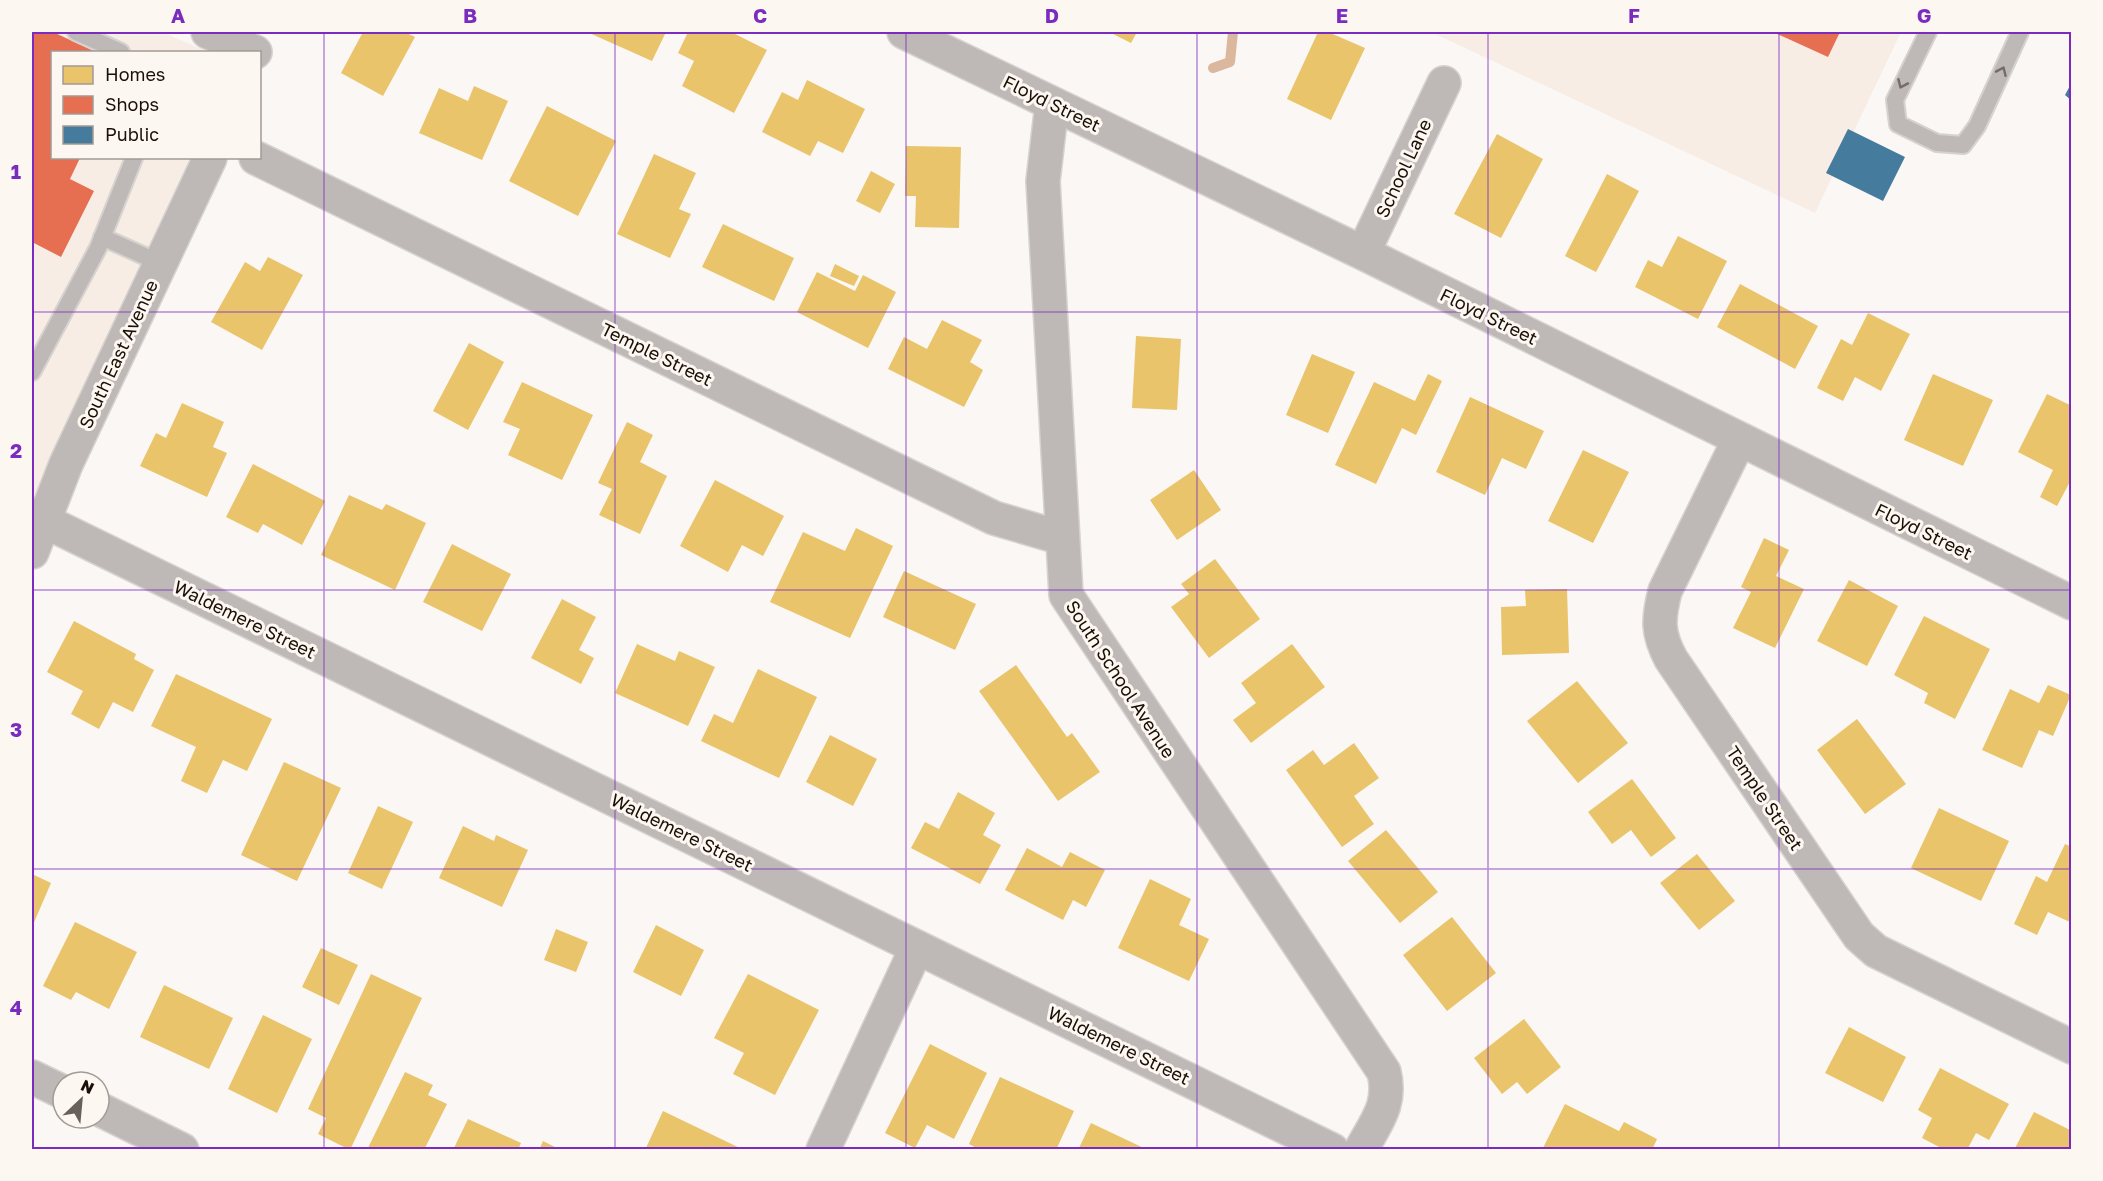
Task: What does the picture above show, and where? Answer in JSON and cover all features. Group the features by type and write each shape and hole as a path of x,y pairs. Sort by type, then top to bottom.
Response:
{"street":[{"path":"208,32 255,51"},
{"path":"258,51 268,32"},
{"name":"Floyd Street","path":"904,32 1363,253 2072,603"},
{"name":"School Lane","path":"1363,253 1444,83"},
{"name":"South School Avenue","path":"1052,104 1043,181 1066,595 1384,1072 1388,1089 1383,1109 1361,1149"},
{"name":"South East Avenue","path":"32,552 38,518 66,464 210,159"},
{"name":"Temple Street","path":"258,159 994,518 1062,538"},
{"name":"Temple Street","path":"1739,440 1665,591 1659,618 1663,645 1859,936 1875,951 2072,1047"},
{"name":"Waldemere Street","path":"38,518 1332,1149"},
{"path":"823,1149 917,947"},
{"path":"32,1077 51,1086"},
{"path":"111,1115 182,1149"}],"lane":[{"path":"76,32 119,51"},
{"path":"1928,32 1895,100 1898,124 1938,143 1963,145 1977,126 2020,32"},
{"path":"32,372 102,237 134,159"},
{"path":"102,237 160,264"}],"shaded area":[{"path":"32,32 162,32 206,51 51,51 51,159 190,159 51,457 36,496 32,494"},
{"path":"1431,32 1901,32 1815,213"}],"building: Homes":[{"path":"363,32 405,32 415,37 383,96 341,73"},
{"path":"587,32 666,32 652,61"},
{"path":"688,32 731,32 767,50 734,113 682,86 694,61 678,53"},
{"path":"1109,32 1137,32 1131,43"},
{"path":"1318,32 1328,32 1365,48 1331,120 1287,99"},
{"path":"807,80 865,109 843,153 818,141 810,156 762,132 782,92 798,100"},
{"path":"474,86 508,101 482,160 419,133 439,88 468,101"},
{"path":"547,106 616,141 578,216 509,181"},
{"path":"1497,134 1543,159 1501,238 1454,214"},
{"path":"906,146 961,147 959,228 915,227 916,196 905,196"},
{"path":"654,154 696,173 679,209 691,214 670,258 617,234"},
{"path":"871,171 895,184 880,213 856,201"},
{"path":"1607,174 1639,191 1596,272 1565,256"},
{"path":"723,224 794,258 774,301 702,267"},
{"path":"1678,236 1727,261 1698,319 1635,287 1648,260 1662,267"},
{"path":"268,257 303,275 262,350 211,322 245,262 260,271"},
{"path":"835,264 859,276 854,286 830,276"},
{"path":"817,272 855,291 863,275 896,292 868,348 797,312"},
{"path":"1740,284 1818,326 1795,369 1717,327"},
{"path":"1868,313 1910,334 1881,391 1855,377 1843,401 1817,388 1841,339 1852,345"},
{"path":"942,320 982,340 970,362 983,370 964,407 888,369 904,337 927,349"},
{"path":"1136,336 1181,339 1177,410 1132,408"},
{"path":"469,343 504,362 468,430 433,411"},
{"path":"1312,354 1355,372 1328,433 1286,415"},
{"path":"1428,374 1442,381 1416,435 1402,428 1376,484 1335,465 1374,382 1415,401"},
{"path":"1933,374 1993,400 1963,466 1904,440"},
{"path":"522,382 593,415 562,480 508,455 520,429 503,422"},
{"path":"2047,394 2072,406 2070,446 2072,447 2072,478 2057,506 2040,497 2053,470 2018,452"},
{"path":"1470,397 1544,431 1526,469 1502,458 1485,495 1436,472"},
{"path":"182,403 224,422 213,447 227,453 207,497 140,466 156,433 166,438"},
{"path":"627,422 653,435 640,462 667,476 640,534 599,515 612,489 598,483"},
{"path":"1583,450 1629,472 1593,543 1548,521"},
{"path":"253,464 325,501 302,545 263,524 258,533 226,517"},
{"path":"1194,470 1221,510 1177,540 1150,500"},
{"path":"715,480 784,516 763,556 742,545 728,572 680,546"},
{"path":"349,495 382,510 386,504 426,523 395,590 321,555"},
{"path":"856,528 893,546 850,638 770,602 803,532 845,551"},
{"path":"1764,538 1789,550 1776,576 1804,589 1775,648 1733,628 1751,592 1741,587"},
{"path":"452,544 511,574 482,631 423,602"},
{"path":"1215,559 1260,619 1209,658 1171,607 1189,594 1181,584"},
{"path":"904,571 976,604 955,650 883,617"},
{"path":"1849,580 1898,606 1867,666 1817,641"},
{"path":"1567,589 1569,653 1502,655 1501,607 1526,606 1525,590"},
{"path":"562,599 596,617 579,650 594,658 581,684 531,658"},
{"path":"1924,616 1990,649 1955,719 1924,703 1928,693 1894,675"},
{"path":"74,621 136,654 134,659 154,670 133,712 113,702 99,729 71,714 83,691 47,672"},
{"path":"637,644 675,661 679,651 715,667 688,726 615,693"},
{"path":"1292,644 1325,687 1251,743 1233,720 1256,703 1241,683"},
{"path":"1016,665 1067,737 1072,733 1100,772 1058,801 979,691"},
{"path":"758,669 817,697 779,778 701,741 714,714 733,723"},
{"path":"176,674 272,719 247,771 223,760 207,793 181,781 196,747 151,726"},
{"path":"1577,681 1628,743 1578,783 1527,721"},
{"path":"2048,685 2071,695 2053,736 2039,730 2022,768 1982,750 2010,689 2039,703"},
{"path":"1857,719 1906,784 1865,814 1817,750"},
{"path":"830,735 877,759 853,806 806,782"},
{"path":"1354,743 1379,778 1354,796 1374,824 1342,847 1286,770 1313,750 1324,765"},
{"path":"284,762 341,788 297,881 241,855"},
{"path":"1632,779 1676,838 1651,857 1631,830 1612,844 1588,812"},
{"path":"958,792 995,813 983,835 1001,845 980,884 911,848 925,822 939,829"},
{"path":"378,806 413,822 382,889 348,873"},
{"path":"1939,808 2009,841 1981,901 1911,868"},
{"path":"463,826 494,841 496,835 528,850 502,907 439,878"},
{"path":"1386,830 1438,892 1400,923 1348,861"},
{"path":"2065,844 2072,847 2072,923 2048,912 2037,935 2014,924 2036,876 2047,882"},
{"path":"1027,848 1062,867 1070,852 1105,870 1086,907 1073,900 1063,920 1005,890"},
{"path":"1697,854 1735,901 1699,930 1660,883"},
{"path":"32,874 51,883 32,927"},
{"path":"1150,879 1191,899 1179,925 1209,939 1189,981 1118,948"},
{"path":"1452,917 1496,973 1447,1011 1403,955"},
{"path":"75,922 137,952 109,1009 76,992 71,1000 43,986"},
{"path":"656,925 704,950 681,996 633,972"},
{"path":"556,929 588,942 576,972 544,960"},
{"path":"321,948 358,965 339,1005 302,987"},
{"path":"371,974 422,998 350,1150 318,1134 326,1118 308,1109"},
{"path":"748,974 819,1010 775,1095 733,1074 744,1053 714,1038"},
{"path":"164,985 233,1018 209,1069 140,1037"},
{"path":"263,1015 312,1039 277,1113 228,1089"},
{"path":"1524,1019 1561,1067 1527,1094 1517,1082 1502,1094 1474,1058"},
{"path":"1849,1027 1906,1057 1883,1102 1825,1073"},
{"path":"930,1044 987,1073 954,1139 927,1125 915,1148 885,1133"},
{"path":"1940,1068 2009,1104 1989,1140 1976,1133 1967,1150 1945,1150 1922,1138 1932,1118 1918,1110"},
{"path":"405,1072 433,1085 428,1095 447,1104 424,1150 367,1150"},
{"path":"1000,1077 1074,1111 1056,1150 980,1150 969,1144"},
{"path":"1565,1104 1619,1131 1624,1122 1657,1139 1652,1150 1542,1150"},
{"path":"663,1111 744,1150 645,1150"},
{"path":"2034,1112 2072,1131 2072,1150 2014,1150"},
{"path":"468,1119 521,1143 518,1150 453,1150"},
{"path":"1091,1123 1148,1150 1078,1150"},
{"path":"543,1141 561,1150 539,1150"}],"building: Shops":[{"path":"35,32 53,32 94,51 51,51 51,159 80,159 70,179 94,191 61,257 32,242 32,39"},
{"path":"1773,32 1840,32 1828,57"}],"building: Public":[{"path":"2072,82 2072,101 2065,95"},
{"path":"1848,129 1905,157 1883,201 1826,173"}],"waterway":[{"path":"1213,68 1230,62 1233,32"}]}
